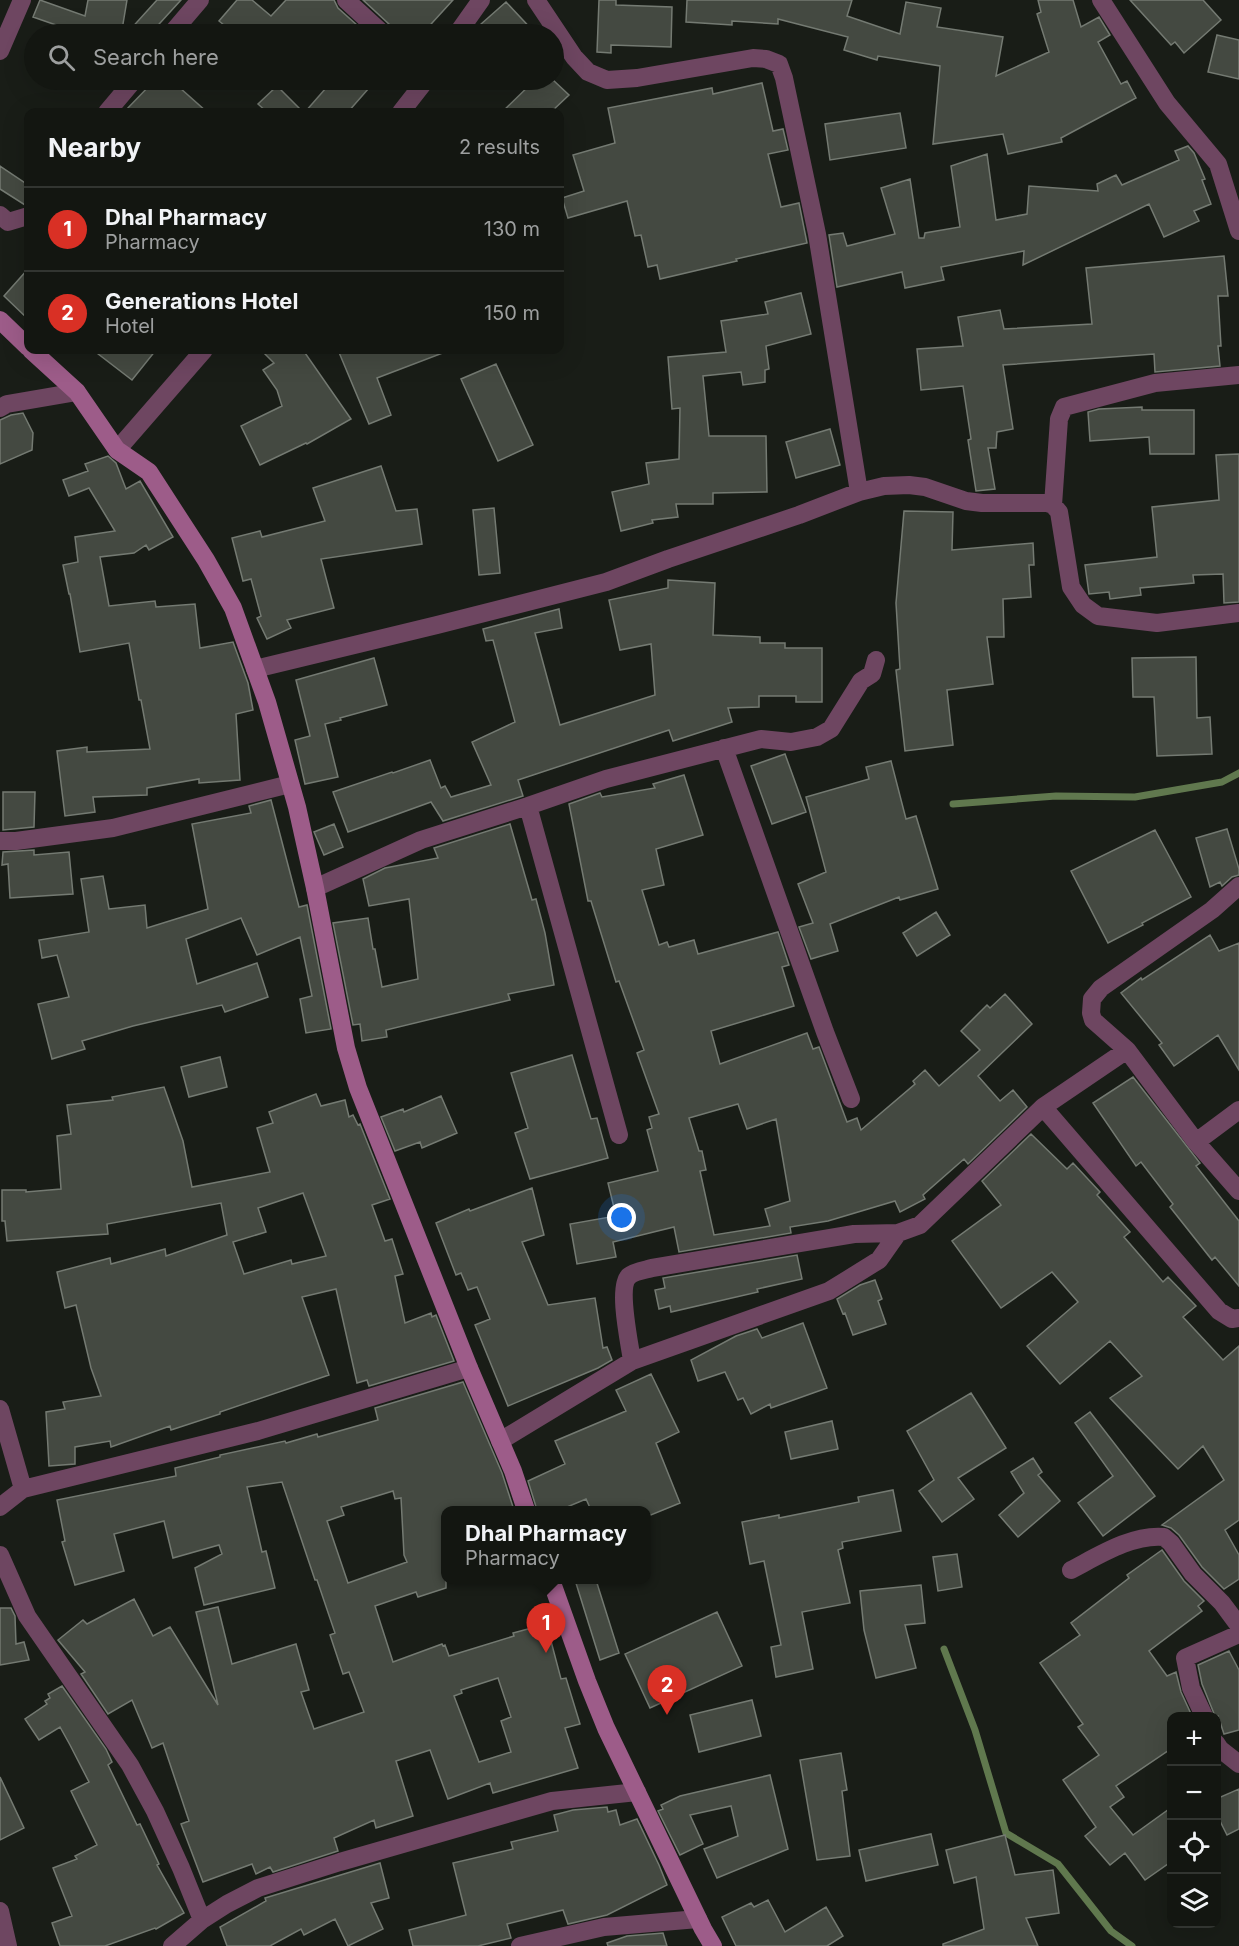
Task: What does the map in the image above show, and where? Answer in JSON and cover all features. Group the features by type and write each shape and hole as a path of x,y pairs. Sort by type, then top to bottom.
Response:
{"street":[{"path":"0,51 22,0"},
{"path":"180,24 200,0"},
{"path":"346,0 371,24"},
{"path":"464,24 481,0"},
{"path":"536,0 552,24"},
{"path":"1101,0 1167,104 1218,164 1239,231"},
{"path":"564,42 588,72 607,80 637,78 753,58 766,59 779,64 784,78 817,234 860,492"},
{"path":"110,108 126,90"},
{"path":"404,108 418,90"},
{"path":"0,216 8,222 24,217"},
{"path":"0,320 24,342"},
{"path":"36,354 76,392 117,450 149,472 233,608 267,702 290,784 315,888 346,1048 358,1088 524,1506"},
{"path":"117,450 201,354"},
{"path":"1053,505 1059,419 1064,407 1155,383 1239,375"},
{"path":"0,408 7,404 76,392"},
{"path":"255,669 606,582 860,492 884,486 925,487 966,501 981,503 1047,503 1053,505 1059,512 1071,587 1083,605 1098,616 1156,623 1239,613"},
{"path":"315,888 422,840 606,779 761,739 791,742 817,736 831,729 861,681 872,674 876,660"},
{"path":"724,748 851,1100"},
{"path":"0,841 16,841 113,828 290,784"},
{"path":"528,806 618,1136"},
{"path":"1239,886 1212,910 1096,993 1090,1005 1093,1020 1127,1050 1196,1142 1239,1191"},
{"path":"632,1361 624,1294 625,1283 629,1276 652,1268 854,1234 898,1233 920,1225 1043,1107 1127,1050"},
{"path":"1043,1107 1219,1311 1232,1319 1239,1318"},
{"path":"1196,1142 1239,1110"},
{"path":"500,1441 632,1361 829,1291 879,1260 898,1233"},
{"path":"0,1507 23,1489 258,1431 469,1368"},
{"path":"0,1409 23,1489"},
{"path":"1071,1570 1108,1551 1140,1539 1164,1537 1171,1543 1193,1574 1222,1603 1239,1626"},
{"path":"0,1555 27,1616 130,1765 177,1858 202,1920"},
{"path":"552,1584 606,1728 713,1946"},
{"path":"1202,1712 1191,1688 1185,1658 1239,1634"},
{"path":"1221,1750 1239,1764"},
{"path":"172,1946 202,1920 226,1904 258,1888 373,1852 552,1801 637,1792"},
{"path":"0,1911 8,1946"},
{"path":"520,1946 604,1927 698,1919"}],"building":[{"path":"40,0 85,16 88,0 127,0 123,24 53,24 33,17"},
{"path":"157,0 181,0 159,24 135,24"},
{"path":"237,0 252,0 271,16 286,0 334,0 338,8 356,24 223,24 219,21"},
{"path":"363,0 453,0 431,24 389,24"},
{"path":"599,0 616,0 616,5 672,7 671,47 611,45 611,53 597,52"},
{"path":"687,0 852,0 847,16 900,34 906,2 941,8 937,27 1003,37 996,76 1049,52 1037,14 1041,12 1038,0 1073,0 1081,27 1099,17 1110,35 1098,42 1121,84 1127,81 1136,98 1061,138 1062,142 1008,154 1003,134 933,144 940,66 878,56 877,60 844,50 848,37 778,19 778,24 732,21 732,25 686,22"},
{"path":"1130,0 1203,0 1221,20 1184,53 1175,42 1171,45"},
{"path":"506,2 527,24 481,24"},
{"path":"1217,35 1239,40 1239,79 1208,72"},
{"path":"762,83 773,131 783,129 788,150 768,154 781,207 799,203 807,243 660,279 657,265 648,267 641,235 635,236 627,201 568,218 564,197 584,191 573,155 615,143 608,108 712,88 713,94"},
{"path":"145,90 182,90 202,108 128,108"},
{"path":"273,90 281,90 299,108 262,108 258,104"},
{"path":"324,90 367,90 352,108 308,108"},
{"path":"525,90 564,90 569,95 555,108 506,108"},
{"path":"900,113 906,148 830,160 825,124"},
{"path":"1188,146 1194,153 1205,179 1202,180 1211,204 1194,211 1199,221 1164,237 1149,204 1023,265 1024,251 941,267 944,280 905,288 902,272 837,287 829,235 843,233 847,246 895,234 881,188 910,179 919,238 924,238 925,233 960,227 951,166 987,154 996,220 1027,214 1029,186 1098,191 1097,184 1116,175 1122,185 1179,160 1175,151"},
{"path":"0,166 24,182 24,204 0,189"},
{"path":"1224,256 1228,296 1218,296 1220,366 1155,372 1154,354 1003,365 1013,429 997,432 996,448 988,448 995,489 976,491 963,386 921,390 917,349 963,346 958,317 1000,310 1004,329 1092,324 1086,268"},
{"path":"24,274 24,315 4,296"},
{"path":"801,293 811,334 766,346 769,369 765,370 765,382 743,385 741,372 703,376 709,436 766,436 767,492 713,493 713,504 676,504 678,517 652,520 653,523 621,531 612,492 649,484 646,463 679,459 680,408 672,409 668,357 726,352 721,321 768,314 765,302"},
{"path":"98,354 153,354 132,380"},
{"path":"265,354 306,354 351,419 307,444 260,465 241,426 282,406 277,390 263,370 274,363"},
{"path":"340,354 440,354 377,378 391,415 369,424"},
{"path":"496,364 533,445 498,461 461,379"},
{"path":"1142,407 1142,410 1194,410 1194,454 1150,454 1149,437 1090,441 1088,412 1099,409"},
{"path":"23,413 33,433 32,450 0,464 0,420"},
{"path":"830,429 840,465 796,478 786,442"},
{"path":"1239,454 1239,602 1224,603 1223,574 1193,575 1194,583 1140,588 1141,595 1110,599 1109,592 1089,594 1085,565 1157,557 1152,507 1219,500 1216,455"},
{"path":"108,456 116,463 126,489 140,481 173,537 149,550 146,545 134,553 100,557 109,606 155,601 156,607 195,604 200,648 233,642 248,683 253,710 236,714 240,780 199,783 199,779 147,788 147,795 93,797 95,812 65,816 57,751 87,747 87,752 150,749 129,643 80,652 63,565 78,562 75,537 115,531 89,488 69,496 63,480 88,471 85,464"},
{"path":"381,466 396,511 417,509 422,544 321,559 334,608 287,620 291,628 267,639 257,618 261,616 251,579 243,581 232,538 260,531 262,537 325,521 313,488"},
{"path":"494,508 500,573 479,575 473,510"},
{"path":"904,511 953,512 952,550 1033,543 1034,565 1029,565 1031,597 1003,599 1004,637 987,637 993,684 947,690 953,745 905,751 896,670 900,669 896,603"},
{"path":"668,580 715,583 713,635 760,637 760,643 785,643 785,648 822,648 822,702 796,702 796,696 759,696 759,707 728,708 732,722 673,741 669,730 518,780 523,796 443,821 431,802 348,832 333,792 392,772 430,760 441,788 445,786 451,797 491,785 472,742 515,722 493,640 486,641 483,629 559,609 562,628 535,633 560,725 655,695 651,644 620,650 609,600 668,588"},
{"path":"1196,657 1197,718 1210,717 1212,754 1157,756 1154,697 1133,697 1132,658"},
{"path":"374,658 387,705 325,724 338,777 305,784 295,740 310,736 296,680"},
{"path":"785,754 806,812 772,824 751,766"},
{"path":"891,761 906,819 916,816 938,889 900,900 899,897 830,924 838,951 811,959 799,927 813,923 798,884 826,872 806,797 869,779 866,767"},
{"path":"684,775 703,835 656,849 664,885 642,890 659,945 667,942 669,947 694,940 698,954 778,932 789,965 782,967 794,1006 711,1031 720,1064 807,1033 813,1049 819,1047 847,1122 857,1118 861,1130 915,1084 913,1081 925,1070 939,1086 980,1050 961,1031 987,1005 990,1008 1005,994 1032,1024 978,1076 1000,1101 1013,1090 1027,1107 968,1164 964,1159 923,1195 925,1199 900,1212 895,1201 828,1221 790,1227 791,1233 679,1252 674,1227 613,1242 616,1257 577,1264 570,1224 616,1216 608,1183 658,1171 647,1130 652,1128 649,1117 659,1114 637,1053 644,1050 619,981 616,982 591,901 588,901 569,804 600,793 602,797 655,788 653,784","holes":["738,1104 747,1129 776,1119 790,1201 765,1209 770,1226 714,1235 700,1171 706,1170 702,1151 699,1151 689,1118"]},
{"path":"3,792 35,792 34,827 3,830"},
{"path":"271,800 299,907 307,905 331,1029 306,1033 300,999 312,996 300,937 257,955 241,918 186,939 197,984 257,963 268,997 225,1012 222,1005 133,1026 82,1041 85,1049 52,1059 38,1004 69,997 57,955 42,958 39,940 89,932 81,879 103,876 109,909 145,905 147,928 208,909 192,824 251,813 249,806"},
{"path":"334,824 343,847 324,855 314,832"},
{"path":"510,824 532,900 536,899 545,933 554,985 508,994 510,1000 386,1030 387,1037 362,1041 360,1024 353,1025 333,923 368,918 382,987 418,979 409,899 369,906 363,879 385,868 438,858 434,848"},
{"path":"1227,829 1239,875 1232,877 1222,886 1220,882 1210,887 1196,838"},
{"path":"1155,830 1191,897 1108,943 1071,871"},
{"path":"34,850 34,855 69,852 73,894 10,898 8,864 2,865 3,852"},
{"path":"936,912 950,935 917,956 903,933"},
{"path":"1210,935 1219,951 1239,943 1239,1070 1218,1035 1174,1066 1159,1045 1162,1043 1121,993"},
{"path":"572,1055 591,1119 597,1118 608,1158 530,1179 515,1133 528,1128 511,1073"},
{"path":"220,1057 227,1087 189,1097 181,1067"},
{"path":"1133,1077 1200,1163 1196,1166 1239,1221 1239,1286 1215,1257 1212,1260 1170,1207 1173,1204 1141,1162 1136,1166 1093,1103"},
{"path":"164,1087 183,1141 192,1187 270,1172 257,1128 273,1123 269,1112 316,1094 321,1106 345,1100 349,1117 353,1115 358,1125 360,1124 390,1199 372,1205 385,1241 392,1239 403,1274 395,1276 405,1323 431,1313 432,1317 436,1315 454,1361 369,1386 367,1380 357,1383 336,1289 302,1297 329,1375 171,1430 170,1426 111,1447 110,1441 75,1447 75,1464 49,1466 46,1412 65,1409 63,1402 101,1396 91,1368 76,1305 65,1308 57,1272 110,1258 111,1264 165,1249 166,1256 227,1235 221,1203 107,1224 108,1234 7,1241 5,1221 2,1221 2,1190 26,1190 26,1192 61,1189 57,1136 71,1134 67,1105 113,1100 112,1097","holes":["303,1193 326,1256 292,1264 291,1260 244,1274 233,1242 266,1232 258,1208"]},
{"path":"441,1096 457,1133 422,1148 420,1142 395,1151 381,1117 403,1109 404,1112"},
{"path":"1031,1134 1067,1169 1073,1163 1100,1192 1097,1195 1130,1232 1124,1237 1163,1282 1168,1277 1196,1306 1183,1317 1223,1360 1239,1346 1239,1520 1225,1530 1239,1555 1239,1579 1224,1589 1202,1567 1179,1535 1171,1528 1162,1525 1224,1480 1203,1446 1178,1469 1110,1398 1142,1376 1110,1341 1060,1384 1027,1346 1078,1302 1052,1272 1001,1308 952,1241 1001,1205 982,1181"},
{"path":"532,1188 544,1235 522,1242 548,1305 595,1298 603,1348 607,1347 612,1360 508,1406 475,1325 490,1319 477,1287 468,1290 461,1273 456,1275 436,1223 469,1209 470,1211"},
{"path":"797,1255 802,1279 757,1289 758,1292 671,1312 670,1306 659,1309 655,1290 665,1288 663,1278"},
{"path":"875,1280 882,1299 878,1301 886,1324 853,1335 837,1299 860,1285"},
{"path":"803,1323 827,1388 771,1408 770,1404 751,1414 743,1398 738,1400 725,1372 698,1381 691,1360 736,1336 757,1329 762,1338"},
{"path":"651,1374 679,1432 656,1443 680,1503 651,1515 651,1506 589,1506 586,1499 569,1506 536,1506 528,1481 565,1464 555,1441 626,1411 616,1390"},
{"path":"463,1382 502,1473 513,1506 441,1506 441,1584 446,1584 446,1588 418,1597 416,1592 375,1606 393,1662 442,1644 445,1645 449,1656 514,1636 513,1633 547,1626 561,1679 566,1678 580,1724 565,1728 578,1768 493,1793 490,1783 448,1799 430,1750 396,1761 413,1816 376,1828 374,1820 334,1838 338,1851 273,1872 270,1867 256,1874 252,1864 203,1882 181,1824 189,1821 163,1743 152,1748 132,1700 108,1714 81,1674 85,1672 58,1640 83,1620 87,1624 134,1599 153,1636 170,1627 218,1705 196,1612 218,1607 232,1664 296,1644 309,1690 301,1692 314,1729 364,1712 349,1672 343,1674 330,1635 335,1633 282,1482 247,1487 262,1552 266,1551 275,1588 204,1605 195,1568 222,1554 219,1545 173,1558 164,1521 114,1534 124,1571 75,1585 62,1542 65,1541 57,1500 176,1476 175,1468 220,1457 220,1455 285,1441 286,1443 317,1434 318,1437 378,1420 375,1408","holes":["393,1491 395,1499 401,1498 404,1555 407,1562 348,1583 327,1521 344,1515 341,1507","498,1678 511,1717 501,1721 511,1752 479,1762 454,1696 462,1693 461,1690"]},
{"path":"971,1393 1006,1448 958,1478 974,1499 942,1522 919,1491 934,1480 907,1431"},
{"path":"1090,1412 1155,1496 1103,1536 1078,1503 1113,1476 1075,1423"},
{"path":"832,1421 838,1449 791,1459 785,1432"},
{"path":"1033,1458 1042,1472 1038,1475 1060,1501 1018,1537 999,1515 1024,1493 1011,1472"},
{"path":"893,1490 901,1531 842,1542 843,1548 838,1550 850,1603 802,1612 813,1669 776,1677 771,1647 781,1645 764,1561 750,1564 742,1522 779,1515 779,1518 859,1502 858,1497"},
{"path":"1162,1550 1184,1581 1204,1601 1198,1606 1202,1611 1149,1651 1167,1676 1176,1672 1181,1692 1190,1712 1167,1712 1167,1751 1116,1786 1124,1797 1110,1807 1133,1835 1167,1811 1167,1865 1145,1880 1125,1853 1110,1865 1085,1836 1096,1827 1063,1780 1099,1755 1078,1727 1083,1724 1040,1663 1080,1635 1071,1623 1129,1578 1127,1575"},
{"path":"957,1554 962,1587 938,1591 933,1557"},
{"path":"576,1584 597,1584 619,1653 600,1660"},
{"path":"921,1585 925,1623 905,1625 916,1668 876,1678 864,1630 860,1591"},
{"path":"0,1608 11,1608 15,1616 16,1644 24,1642 29,1660 0,1665"},
{"path":"717,1612 742,1666 650,1708 625,1654"},
{"path":"1229,1651 1239,1670 1239,1730 1224,1734 1221,1712 1213,1712 1202,1684 1198,1665"},
{"path":"62,1686 106,1749 112,1762 108,1765 137,1825 140,1824 159,1864 157,1865 184,1913 156,1929 105,1946 60,1946 52,1923 72,1916 53,1868 77,1859 75,1856 97,1845 71,1791 89,1782 60,1727 39,1740 25,1719 47,1704 45,1701 50,1698 48,1694"},
{"path":"752,1700 761,1736 699,1752 690,1715"},
{"path":"841,1753 847,1790 842,1791 850,1856 817,1860 800,1760"},
{"path":"770,1775 788,1849 717,1878 704,1849 738,1836 731,1806 690,1815 703,1844 680,1855 658,1811 663,1809 661,1805 680,1796"},
{"path":"0,1777 24,1828 0,1840"},
{"path":"1239,1789 1239,1829 1227,1835 1221,1823 1221,1797"},
{"path":"607,1807 608,1812 616,1810 620,1825 637,1819 667,1885 607,1915 568,1924 563,1910 507,1924 511,1938 478,1946 413,1946 409,1930 466,1915 453,1863 513,1849 511,1842 558,1831 554,1815 573,1810"},
{"path":"931,1834 938,1865 866,1881 859,1850"},
{"path":"1005,1835 1015,1875 1053,1870 1059,1913 1026,1918 1038,1946 943,1946 943,1944 984,1929 976,1877 954,1883 946,1850"},
{"path":"380,1863 389,1898 371,1903 383,1929 348,1946 335,1919 304,1935 301,1929 270,1946 227,1946 220,1927 266,1901 265,1898"},
{"path":"768,1900 785,1932 826,1907 843,1936 827,1946 736,1946 722,1917 751,1903 754,1907"},
{"path":"663,1933 667,1946 608,1946 607,1943 627,1936"}],"waterway":[{"path":"953,804 1056,796 1135,797 1222,782 1239,773"},
{"path":"944,1649 975,1730 1006,1833 1058,1864 1111,1931 1132,1946"}],"place":[{"name":"Dhal Pharmacy","path":"546,1653"},
{"name":"Generations Hotel","path":"667,1715"}]}
